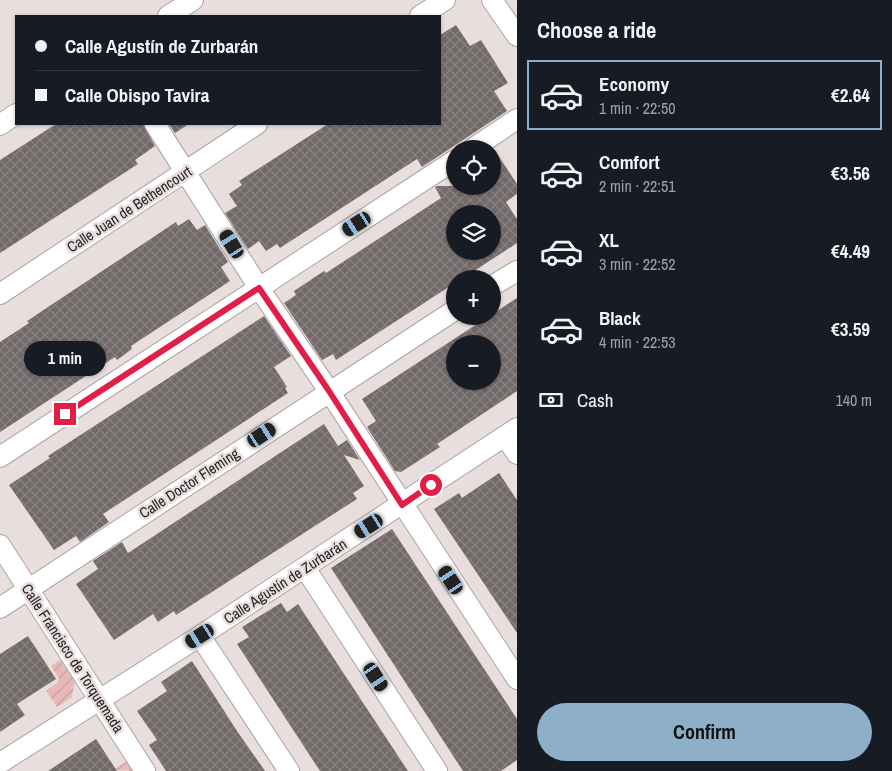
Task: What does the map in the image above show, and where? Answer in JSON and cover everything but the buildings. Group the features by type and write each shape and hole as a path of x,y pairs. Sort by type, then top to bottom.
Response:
{"street":[{"path":"170,15 193,0"},
{"path":"422,15 445,0"},
{"path":"492,0 517,36"},
{"path":"0,125 15,115"},
{"path":"486,140 517,119"},
{"path":"156,125 259,288 329,391 517,679"},
{"name":"Calle Juan de Bethencourt","path":"0,294 255,125"},
{"path":"0,456 446,166"},
{"path":"501,281 517,271"},
{"name":"Calle Doctor Fleming","path":"0,608 446,316"},
{"path":"511,432 517,454"},
{"name":"Calle Agustín de Zurbarán","path":"0,763 305,568 511,432"},
{"name":"Calle Francisco de Torquemada","path":"0,545 145,771"},
{"path":"305,568 437,771"},
{"path":"200,636 290,771"}],"shaded area":[{"path":"60,660 75,681 72,697 57,707 46,691 58,682 59,678 51,666"},
{"path":"127,761 133,771 113,770"}],"route":[{"path":"65,414 259,288 329,391 402,505 431,485"}]}
